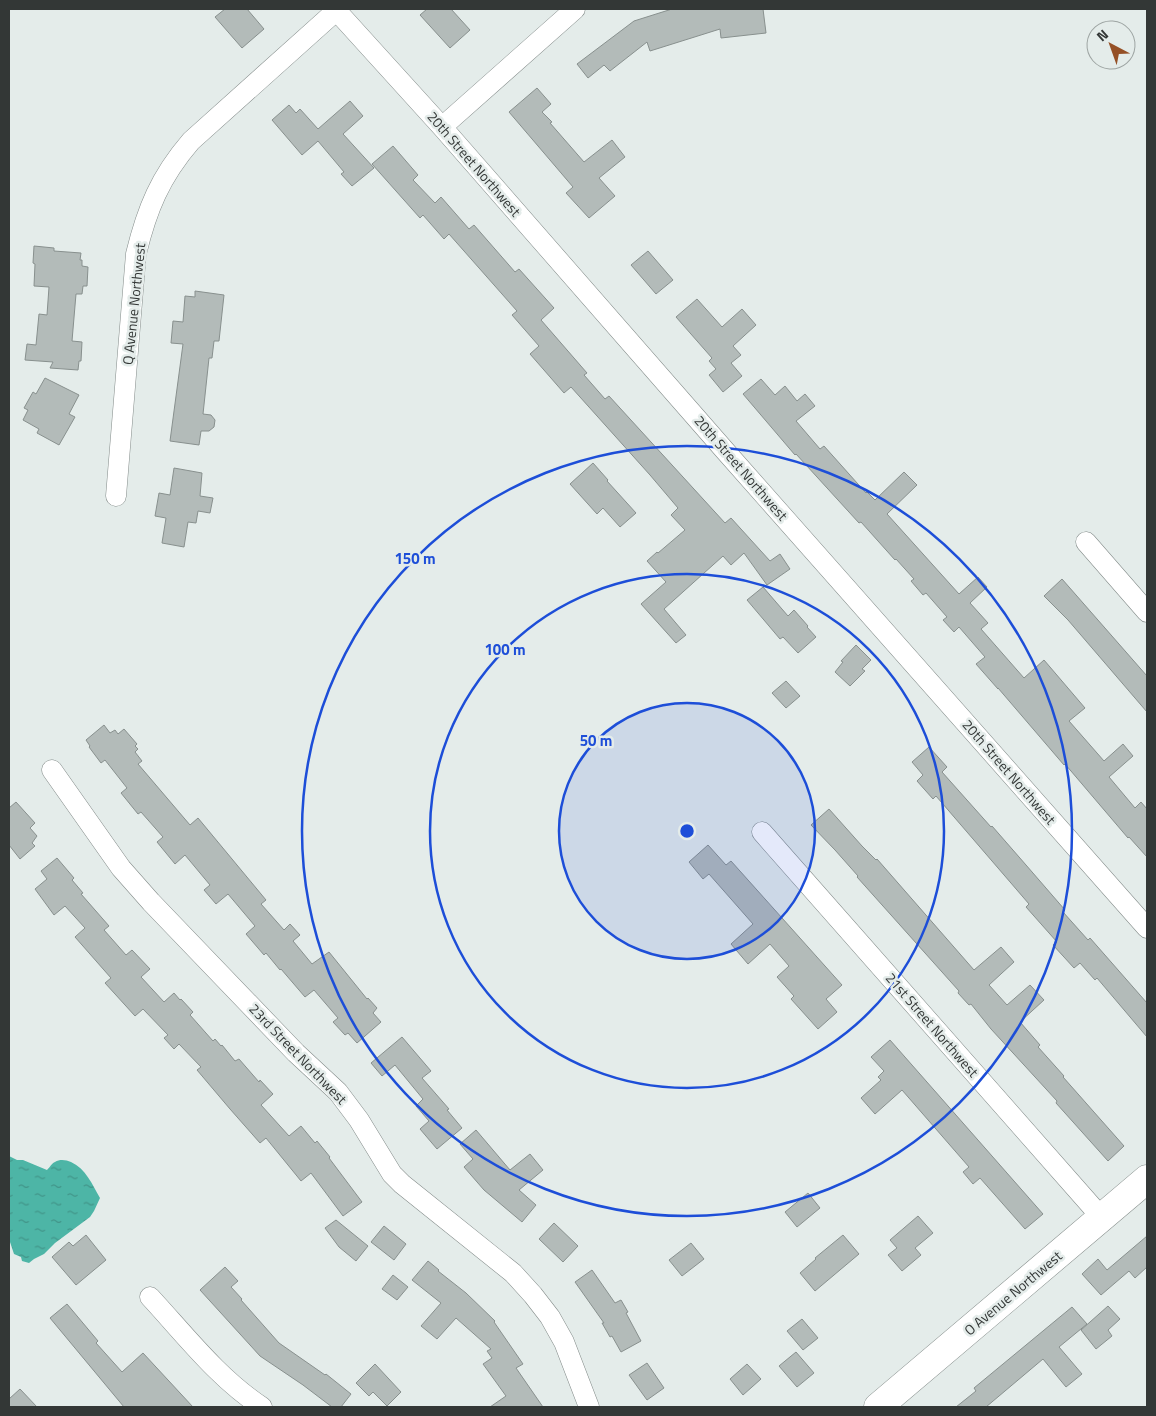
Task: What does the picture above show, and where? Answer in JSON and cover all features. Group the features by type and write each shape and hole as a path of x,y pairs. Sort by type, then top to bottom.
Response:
{"street":[{"path":"442,127 576,9"},
{"name":"20th Street Northwest","path":"336,10 442,127 1147,928"},
{"name":"Q Avenue Northwest","path":"116,496 136,254 142,229 152,202 164,177 191,141 336,10"},
{"path":"1086,542 1147,612"},
{"name":"23rd Street Northwest","path":"52,770 121,868 151,902 296,1053 338,1092 359,1120 392,1174 513,1273 534,1294 564,1342 589,1407"},
{"name":"21st Street Northwest","path":"762,832 1102,1218"},
{"name":"O Avenue Northwest","path":"878,1407 1147,1179"},
{"path":"150,1297 223,1377 243,1395 262,1407"}],"water":[{"path":"9,1156 47,1170 57,1161 71,1162 85,1173 100,1198 90,1217 55,1243 44,1254 29,1263 22,1261 21,1257 14,1254 9,1239"}],"building":[{"path":"225,9 247,9 264,29 242,48 215,17"},
{"path":"427,9 451,9 470,30 450,48 420,15"},
{"path":"672,9 763,9 766,33 721,38 720,29 650,51 647,42 610,71 604,65 588,78 577,64 634,21"},
{"path":"537,88 551,104 542,112 584,162 612,140 625,157 599,178 615,196 589,218 566,193 573,187 509,112"},
{"path":"350,101 363,116 343,134 374,168 352,186 341,174 344,172 318,141 302,155 272,120 289,105 296,113 300,109 318,129"},
{"path":"393,146 418,175 413,180 435,203 441,197 469,229 474,225 515,272 519,269 554,308 541,320 587,373 584,375 605,399 609,396 725,523 731,518 770,561 780,554 790,569 767,585 744,553 731,565 723,556 664,609 686,635 676,643 641,604 666,582 647,561 685,530 671,515 678,508 571,387 564,393 530,354 539,346 512,315 517,311 449,234 444,239 423,215 420,218 372,164"},
{"path":"34,246 54,248 54,251 81,253 80,260 82,260 82,266 88,267 87,286 83,286 82,294 76,294 72,341 82,342 81,361 79,361 78,370 50,368 53,362 25,360 27,344 36,345 39,314 47,315 49,287 34,286"},
{"path":"648,251 673,280 656,294 631,265"},
{"path":"195,291 224,295 219,341 214,341 212,358 209,358 203,414 211,415 215,420 214,427 209,431 201,431 199,445 170,441 183,344 171,343 173,321 183,322 185,296 195,297"},
{"path":"697,299 722,327 742,309 756,325 733,346 741,355 731,363 742,376 723,392 709,375 716,369 709,361 712,358 676,317"},
{"path":"45,378 79,395 69,414 75,417 59,445 37,433 39,429 23,420 28,410 24,408 33,392 36,394"},
{"path":"761,379 775,395 785,386 797,401 805,394 815,406 796,421 820,449 824,446 866,493 875,500 904,472 917,485 887,514 959,594 978,577 987,587 970,603 988,623 981,629 1024,678 1044,660 1085,708 1069,721 1104,761 1123,744 1133,756 1109,777 1135,808 1141,802 1147,809 1147,857 1128,838 976,664 985,657 959,627 954,632 943,620 947,617 926,593 923,595 911,581 914,579 795,455 743,394"},
{"path":"593,463 636,513 620,527 603,508 597,514 570,484"},
{"path":"174,468 202,473 200,496 213,498 210,513 198,511 196,523 188,522 184,547 162,543 166,518 155,516 159,493 170,495"},
{"path":"1062,579 1147,676 1147,712 1068,620 1044,596"},
{"path":"763,587 788,616 794,610 816,637 798,653 783,637 780,639 747,600"},
{"path":"856,645 871,660 862,669 865,671 850,686 835,672 843,662 841,661"},
{"path":"786,681 800,696 786,708 772,693"},
{"path":"104,725 110,733 115,730 118,734 124,729 137,744 135,746 138,749 135,752 142,761 138,764 190,825 198,818 266,900 261,904 284,930 290,924 300,935 293,941 312,964 329,952 367,999 377,1008 373,1013 381,1022 357,1043 348,1033 345,1035 333,1022 338,1018 314,990 305,997 266,953 264,955 246,934 255,926 228,894 216,904 204,890 210,885 185,855 175,864 157,842 163,837 141,812 138,814 121,793 127,788 105,760 101,763 89,747 86,740"},
{"path":"929,747 947,767 942,772 1065,910 1063,912 1088,940 1090,938 1147,1003 1147,1037 1097,978 1095,980 1080,963 1074,968 1053,945 1057,942 1026,907 1029,904 936,796 933,799 917,781 923,775 912,762"},
{"path":"16,802 35,823 30,828 37,836 32,843 35,846 20,859 9,845 9,808"},
{"path":"829,809 862,846 877,859 974,970 1001,947 1014,962 989,985 1007,1005 1030,985 1044,1000 1020,1022 1040,1045 1038,1047 1063,1077 1124,1146 1108,1161 1056,1103 1057,1101 991,1029 971,1004 969,1005 958,993 959,991 811,825"},
{"path":"708,845 726,865 731,861 842,985 826,999 837,1012 818,1029 791,999 794,996 777,977 789,966 770,944 748,964 731,944 753,924 709,874 703,879 689,862"},
{"path":"57,858 74,878 72,880 83,893 81,894 109,926 104,930 126,955 132,950 150,969 141,977 164,1002 174,993 181,999 193,1012 190,1015 213,1041 215,1039 222,1045 235,1061 239,1059 259,1082 260,1080 273,1094 261,1105 289,1136 301,1126 315,1143 317,1141 362,1202 343,1216 311,1173 301,1181 266,1138 260,1143 197,1070 201,1067 179,1044 174,1049 164,1038 168,1035 143,1009 135,1016 105,983 111,978 75,937 85,928 65,906 54,915 35,889 47,879 41,871"},
{"path":"402,1037 431,1071 422,1078 449,1109 447,1110 462,1128 437,1149 420,1129 429,1121 416,1106 423,1099 395,1065 382,1076 371,1063"},
{"path":"890,1040 1043,1214 1025,1229 980,1178 973,1184 963,1172 969,1167 902,1090 875,1114 861,1098 881,1080 878,1077 884,1071 871,1057"},
{"path":"476,1130 510,1170 530,1154 543,1170 519,1190 536,1205 522,1222 484,1190 464,1167 473,1159 460,1144"},
{"path":"808,1193 820,1208 797,1227 785,1212"},
{"path":"918,1216 933,1233 915,1248 921,1255 902,1271 888,1255 897,1248 890,1240"},
{"path":"336,1220 368,1246 356,1261 339,1247 325,1228"},
{"path":"554,1223 578,1246 563,1262 539,1239"},
{"path":"384,1226 406,1244 394,1260 371,1242"},
{"path":"86,1235 106,1260 76,1285 52,1257 69,1242 73,1246"},
{"path":"843,1235 859,1254 815,1291 800,1273"},
{"path":"1147,1236 1147,1267 1135,1278 1129,1271 1101,1295 1082,1274 1098,1259 1107,1270"},
{"path":"691,1243 704,1259 682,1276 669,1260"},
{"path":"428,1261 466,1293 495,1321 523,1364 516,1368 543,1407 490,1407 506,1396 483,1364 492,1358 487,1351 491,1349 456,1318 437,1339 421,1326 441,1303 412,1280"},
{"path":"225,1267 238,1281 231,1287 279,1343 326,1374 351,1394 341,1407 332,1407 260,1356 200,1290"},
{"path":"592,1270 615,1303 621,1300 641,1341 621,1352 602,1323 604,1323 575,1282"},
{"path":"393,1275 408,1287 397,1300 382,1289"},
{"path":"67,1304 98,1341 96,1343 122,1372 143,1353 193,1407 124,1407 50,1318"},
{"path":"1108,1306 1120,1319 1108,1330 1112,1336 1096,1349 1081,1330"},
{"path":"1072,1307 1087,1324 1059,1347 1082,1374 1066,1387 1043,1359 986,1407 956,1407 976,1391 974,1388"},
{"path":"802,1319 818,1338 803,1350 787,1331"},
{"path":"796,1352 814,1373 797,1387 779,1366"},
{"path":"647,1363 664,1388 647,1400 629,1375"},
{"path":"375,1364 401,1392 387,1406 373,1392 369,1396 356,1383"},
{"path":"747,1364 761,1379 743,1395 730,1379"},
{"path":"20,1389 37,1407 9,1407 9,1399"}]}
